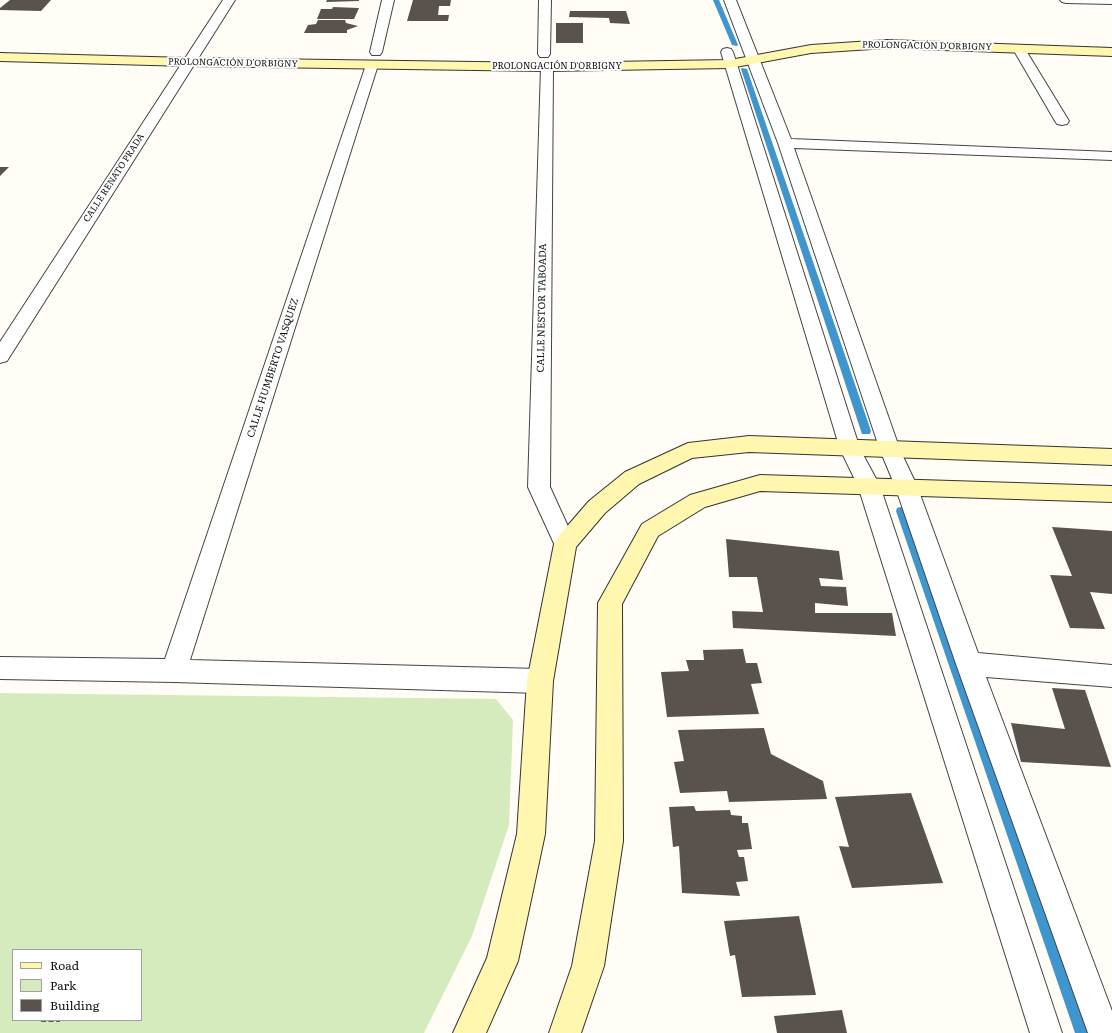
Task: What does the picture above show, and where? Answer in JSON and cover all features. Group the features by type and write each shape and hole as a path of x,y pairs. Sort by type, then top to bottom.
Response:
{"main road":[{"name":"PROLONGACIÓN D'ORBIGNY","path":"857,34 879,33 1112,41"},
{"path":"786,41 823,36"},
{"name":"PROLONGACIÓN D'ORBIGNY","path":"0,57 370,56 545,60 729,58 755,51 887,44 1112,52"},
{"name":"PROLONGACIÓN D'ORBIGNY","path":"47,46 193,56 291,51"},
{"name":"PROLONGACIÓN D'ORBIGNY","path":"370,56 391,52"},
{"name":"PROLONGACIÓN D'ORBIGNY","path":"529,54 545,60 560,54"},
{"name":"PROLONGACIÓN D'ORBIGNY","path":"621,54 690,54 729,58"},
{"path":"469,1033 502,961 531,834 540,681 565,544 597,508 632,478 688,451 749,444 850,449 1112,457"},
{"path":"565,1033 588,966 609,841 610,603 650,530 698,501 760,483 906,486 1112,494"}],"street":[{"name":"CALLE RENATO PRADA","path":"0,357 228,0"},
{"name":"CALLE HUMBERTO VASQUEZ","path":"174,671 388,0"},
{"name":"CALLE NESTOR TABOADA","path":"545,0 539,487 565,544"},
{"path":"730,0 755,51 785,144 890,450 906,486 969,664 1104,1033"},
{"path":"1066,0 1112,2"},
{"path":"1019,49 1062,121"},
{"path":"729,58 850,449 869,486 1046,1033"},
{"path":"785,144 1112,156"},
{"path":"969,664 1112,676"},
{"path":"0,668 540,681"}],"green space":[{"path":"0,693 496,699 513,720 509,825 472,936 424,1033 0,1033"}],"building":[{"path":"10,0 51,0 41,11 0,10 0,8"},
{"path":"327,0 359,0 359,1 326,2"},
{"path":"413,0 451,0 450,6 439,6 438,15 449,15 448,21 407,21"},
{"path":"333,7 359,8 354,19 317,19 321,9 332,9"},
{"path":"570,11 626,11 630,24 610,23 609,18 569,17"},
{"path":"318,20 345,20 346,23 358,26 347,30 347,33 304,33 308,25 316,24"},
{"path":"556,23 583,23 583,43 556,43"},
{"path":"0,167 9,167 0,176"},
{"path":"1052,527 1112,531 1112,594 1090,592 1105,629 1070,628 1050,575 1072,576"},
{"path":"726,539 839,551 843,580 819,578 821,586 846,587 848,606 815,603 815,613 892,613 896,636 733,628 732,611 763,612 757,577 729,577"},
{"path":"743,649 746,663 757,663 762,683 751,684 759,714 667,717 661,672 689,671 686,660 704,660 703,650"},
{"path":"1052,688 1085,690 1111,767 1021,762 1011,723 1065,729"},
{"path":"764,728 771,754 823,781 827,799 729,802 727,791 680,793 674,762 684,761 678,730"},
{"path":"911,793 943,883 852,888 839,846 849,847 835,797"},
{"path":"694,806 696,811 730,810 731,815 742,816 742,823 748,823 752,849 737,850 739,857 744,857 748,881 736,882 740,896 682,893 679,846 673,847 669,807"},
{"path":"799,916 816,995 742,997 735,955 730,956 724,921"},
{"path":"842,1010 847,1033 777,1033 774,1016"}],"waterway":[{"path":"716,0 735,45"},
{"path":"744,69 866,431"},
{"path":"901,511 1083,1033"}]}
